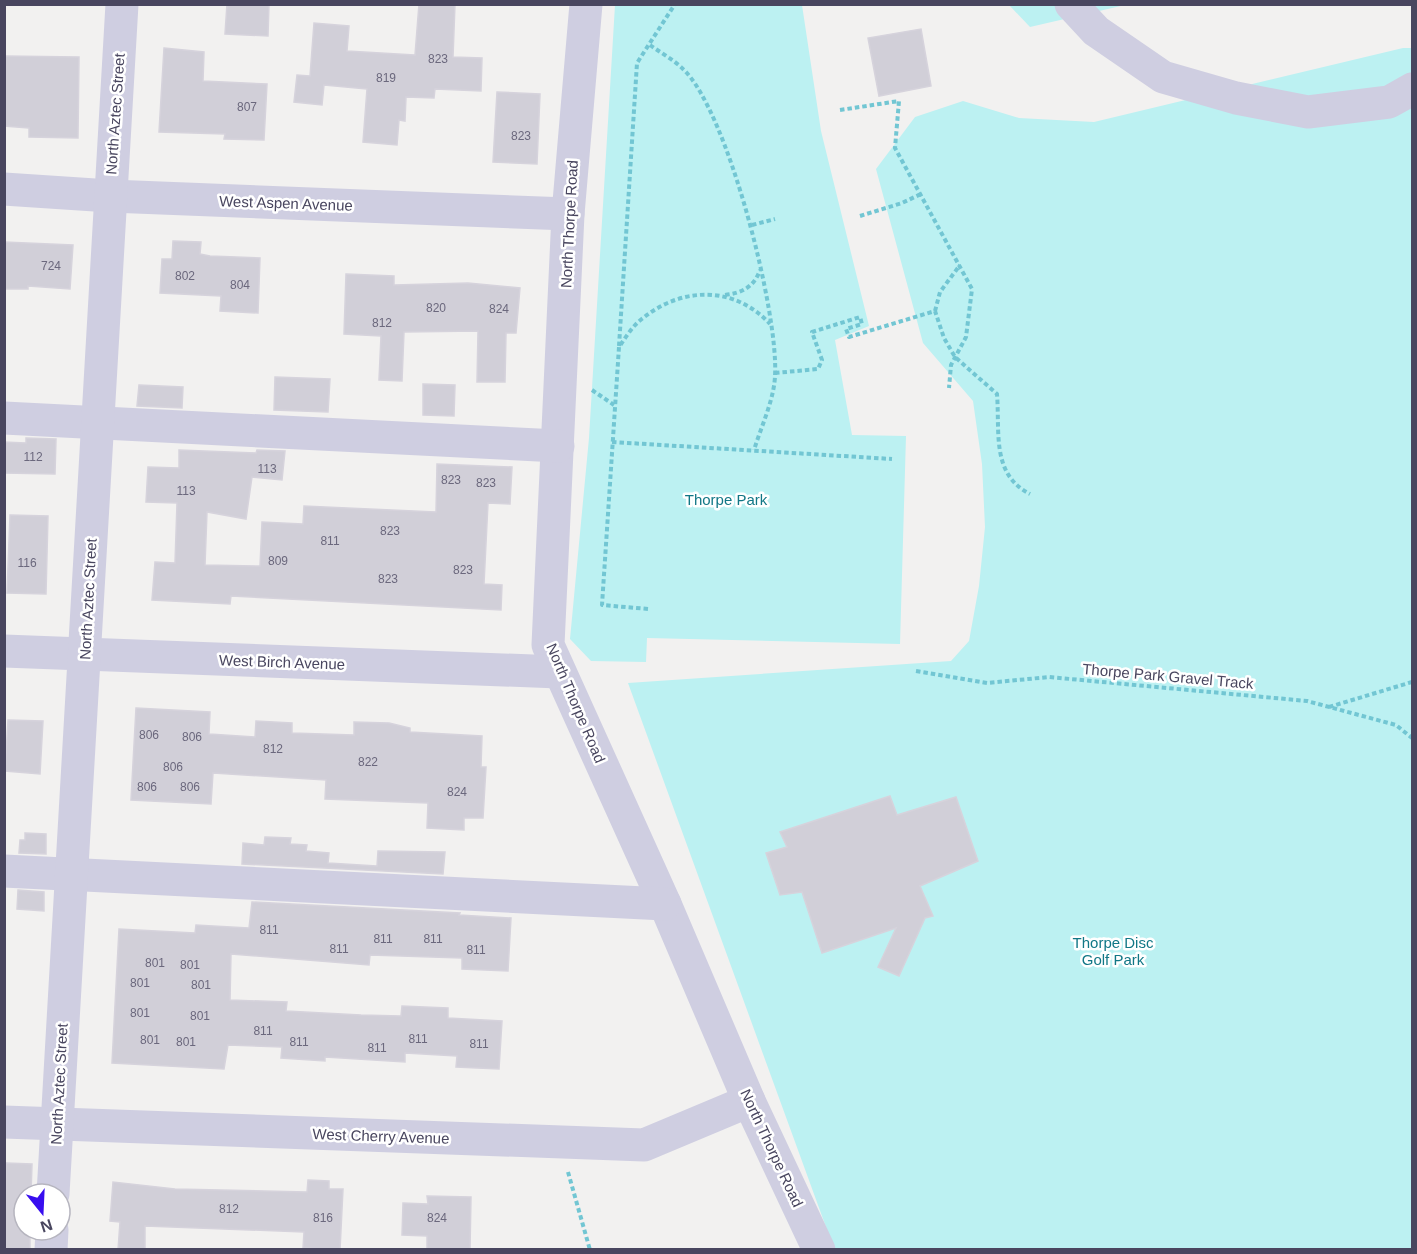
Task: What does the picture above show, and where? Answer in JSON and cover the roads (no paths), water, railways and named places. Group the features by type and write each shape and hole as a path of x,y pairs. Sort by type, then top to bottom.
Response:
{"street":[{"name":"North Aztec Street","path":"54,1182 122,4"},
{"name":"North Thorpe Road","path":"586,4 568,214 548,645 665,904 749,1101 819,1250"},
{"path":"1071,4 1096,31 1163,77 1236,98 1308,112 1389,102 1413,89"},
{"name":"West Aspen Avenue","path":"4,189 110,196 568,214"},
{"path":"4,418 558,446"},
{"name":"West Birch Avenue","path":"4,651 560,672"},
{"path":"4,871 665,904"},
{"name":"West Cherry Avenue","path":"4,1122 644,1145 749,1101"}],"park label":[{"name":"Thorpe Park","path":"726,499"},
{"name":"Thorpe Disc Golf Park","path":"1113,950"}]}
